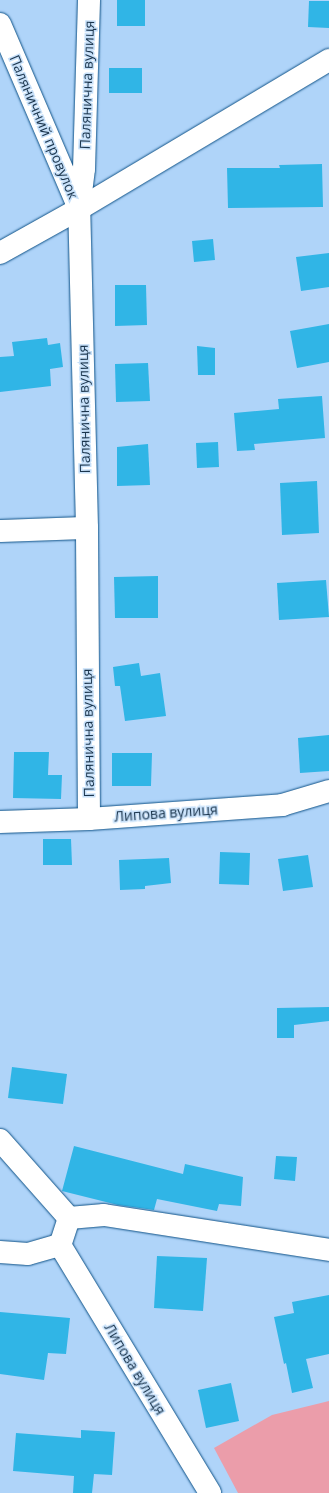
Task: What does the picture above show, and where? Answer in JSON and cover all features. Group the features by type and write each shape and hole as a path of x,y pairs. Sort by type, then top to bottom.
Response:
{"street":[{"name":"Палянична вулиця","path":"89,0 84,169 79,209 87,528 89,818"},
{"name":"Паляничний провулок","path":"0,24 79,209"},
{"path":"0,253 79,209 329,60"},
{"path":"0,531 87,528"},
{"name":"Липова вулиця","path":"0,822 89,818 282,805 329,791"},
{"path":"0,1140 69,1218"},
{"path":"69,1218 104,1215 329,1250"},
{"path":"0,1252 28,1254 60,1245 69,1218"},
{"name":"Липова вулиця","path":"60,1245 210,1493"}],"shaded area":[{"path":"329,1401 329,1493 238,1493 214,1448 272,1415"}],"building":[{"path":"117,0 145,0 145,26 117,26"},
{"path":"309,1 329,1 329,28 308,27"},
{"path":"109,68 142,68 142,93 109,93"},
{"path":"322,164 323,207 228,208 227,168 280,168 279,165"},
{"path":"213,239 215,260 194,262 192,241"},
{"path":"329,253 329,287 301,291 296,257"},
{"path":"115,285 146,285 147,325 115,326"},
{"path":"329,324 329,362 297,368 290,331"},
{"path":"47,338 48,345 60,343 63,367 50,369 51,386 0,392 0,357 14,356 12,342"},
{"path":"197,346 215,348 215,375 198,375"},
{"path":"148,363 150,401 116,402 115,364"},
{"path":"322,396 325,438 254,444 255,450 237,451 234,413 279,409 278,399"},
{"path":"218,442 219,467 197,468 196,443"},
{"path":"148,444 150,485 117,486 117,447"},
{"path":"317,481 319,533 282,535 280,483"},
{"path":"158,576 158,618 115,618 114,577"},
{"path":"326,580 329,617 279,620 277,583"},
{"path":"139,663 141,676 160,673 166,716 125,721 120,686 115,686 113,667"},
{"path":"329,735 329,771 300,773 298,738"},
{"path":"14,752 49,752 48,775 62,775 61,799 13,798"},
{"path":"112,753 152,753 151,786 112,786"},
{"path":"43,839 71,839 72,865 43,865"},
{"path":"220,852 250,853 249,885 219,884"},
{"path":"308,855 313,887 283,891 278,859"},
{"path":"169,858 171,883 145,886 145,889 120,890 119,860"},
{"path":"329,1007 329,1021 294,1025 294,1038 277,1038 277,1008"},
{"path":"12,1067 67,1074 63,1104 8,1098"},
{"path":"74,1146 183,1174 185,1164 243,1177 241,1206 219,1204 217,1211 157,1199 154,1210 118,1205 62,1191"},
{"path":"276,1156 297,1157 295,1181 274,1179"},
{"path":"157,1256 207,1258 203,1311 154,1308"},
{"path":"329,1295 329,1354 306,1359 313,1388 292,1393 274,1317 294,1313 292,1302"},
{"path":"0,1312 70,1318 66,1354 48,1353 44,1380 0,1374"},
{"path":"231,1383 239,1421 206,1428 198,1390"},
{"path":"81,1430 115,1432 112,1475 94,1474 92,1493 73,1493 74,1476 13,1471 16,1433 81,1438"}]}
